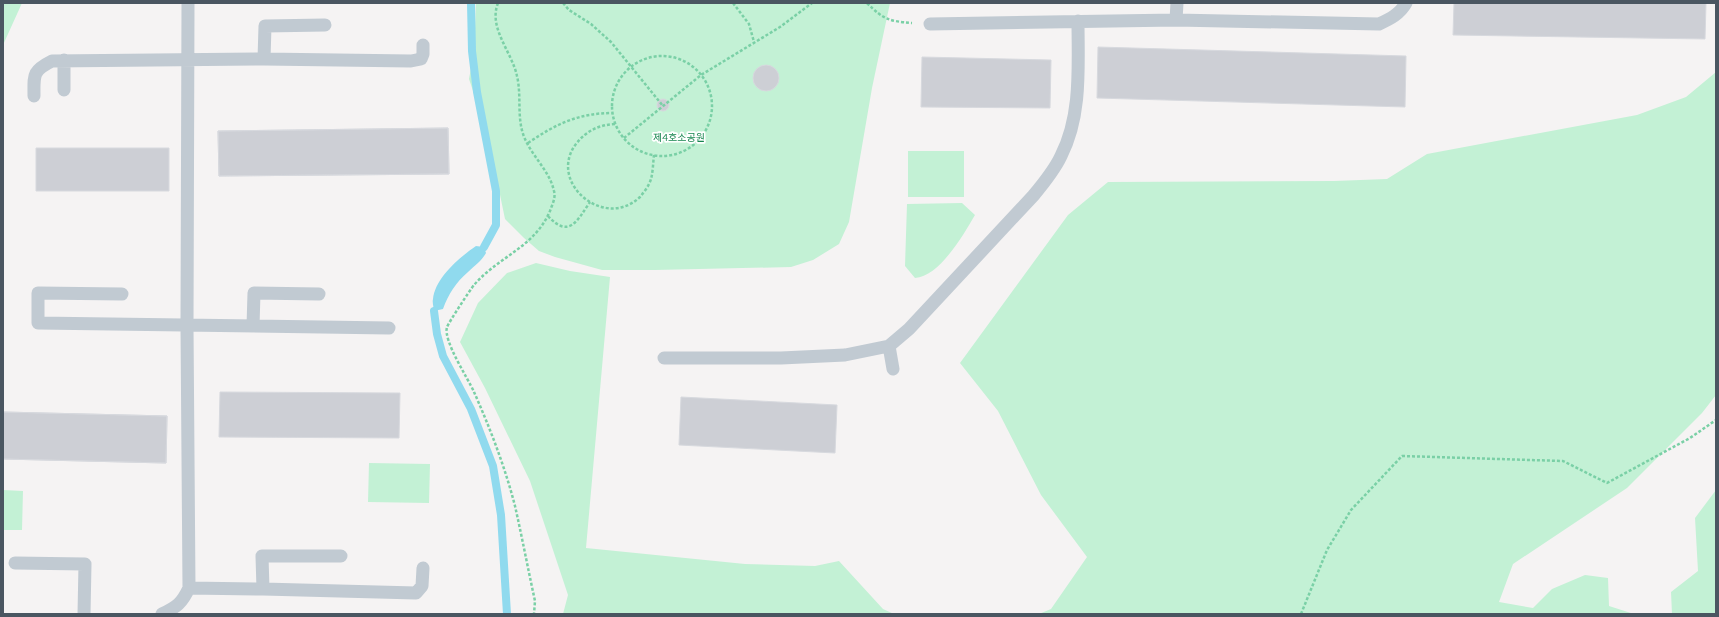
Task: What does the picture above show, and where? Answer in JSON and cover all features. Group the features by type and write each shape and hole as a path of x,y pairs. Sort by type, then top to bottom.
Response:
{"lane":[{"path":"162,614 173,609 184,600 189,588 187,326 188,3"},
{"path":"1176,20 1177,3"},
{"path":"930,24 1176,20 1379,24 1392,18 1404,8 1406,3"},
{"path":"664,358 781,358 845,355 889,346 909,329 1033,196 1049,177 1062,156 1073,121 1076,97 1078,21"},
{"path":"264,59 265,26 325,25"},
{"path":"34,96 34,76 41,67 52,61 264,59 411,61 421,58 423,54 423,45"},
{"path":"64,60 64,90"},
{"path":"122,294 38,293 38,323 389,328"},
{"path":"253,326 254,293 319,294"},
{"path":"889,346 894,368"},
{"path":"262,589 262,556 341,556"},
{"path":"15,563 85,564 84,614"},
{"path":"189,588 416,593 422,586 423,568"}],"path":[{"path":"498,3 496,10 497,28 517,75 520,102 519,121 528,143 549,179 555,193 553,204 548,216 539,230 525,246 511,254 474,286 446,328 448,340 473,391 500,455 515,505 535,601 534,614"},
{"path":"563,3 569,10 591,24 611,42 663,106"},
{"path":"734,3 749,24 754,42"},
{"path":"624,138 701,75 780,27 812,3"},
{"path":"867,3 882,17 892,22"},
{"path":"663,56 680,58 694,67 701,75 711,94 712,110 708,126 699,140 686,150 671,155 654,155 639,150 624,138 615,124 612,113 613,93 620,78 630,67 646,58 663,56"},
{"path":"528,143 557,124 585,115 612,113"},
{"path":"615,124 594,128 582,136 574,147 569,160 570,174 574,187 583,198 608,208 622,207 635,201 645,192 651,180 654,155"},
{"path":"548,216 560,227 568,227 575,223 590,202"},
{"path":"1301,614 1328,550 1351,510 1402,456 1563,461 1607,483 1690,438 1716,420"}],"green space":[{"path":"3,3 22,3 3,45"},
{"name":"제4호소공원","path":"476,3 890,3 872,88 849,222 839,244 813,260 791,267 602,270 539,251 505,219 487,132 469,79 474,52"},
{"path":"1716,72 1716,395 1702,413 1627,488 1513,564 1499,602 1533,608 1552,589 1585,575 1608,578 1609,606 1634,614 1039,614 1051,609 1087,557 1041,495 998,411 960,363 1068,215 1108,182 1334,181 1387,179 1427,154 1637,115 1686,97"},
{"path":"908,151 964,151 964,197 908,197"},
{"path":"962,203 975,215 958,243 942,263 924,276 915,278 905,266 907,204"},
{"path":"536,263 570,271 610,277 586,548 745,564 815,566 839,561 883,609 894,614 563,614 568,595 530,481 485,388 460,342 478,303 507,273"},
{"path":"369,463 430,464 429,503 368,502"},
{"path":"3,490 23,491 22,530 3,530"},
{"path":"1716,490 1716,614 1672,614 1671,592 1698,571 1695,518"}],"water":[{"path":"476,246 484,247 486,253 480,261 456,284 443,309 434,311 433,301 438,283 456,262"}],"building":[{"path":"1454,3 1706,3 1705,39 1453,35"},
{"path":"1098,47 1406,56 1405,107 1097,98"},
{"path":"922,57 1051,60 1050,108 921,107"},
{"path":"766,65 775,69 779,78 775,87 766,91 757,87 753,78 757,69"},
{"path":"661,99 665,99 669,105 665,111 661,111 657,107 657,103"},
{"path":"448,128 449,174 219,176 218,131"},
{"path":"448,128 449,174 219,176 218,131"},
{"path":"36,148 169,148 169,191 36,191"},
{"path":"220,392 400,393 399,438 219,437"},
{"path":"681,397 837,405 835,453 679,445"},
{"path":"3,412 167,416 166,463 3,459"},
{"path":"3,412 167,416 166,463 3,459"}],"waterway":[{"path":"471,3 472,51 477,92 496,191 496,225 484,247"},
{"path":"434,311 437,334 443,356 471,409 493,466 501,515 507,614"}]}
